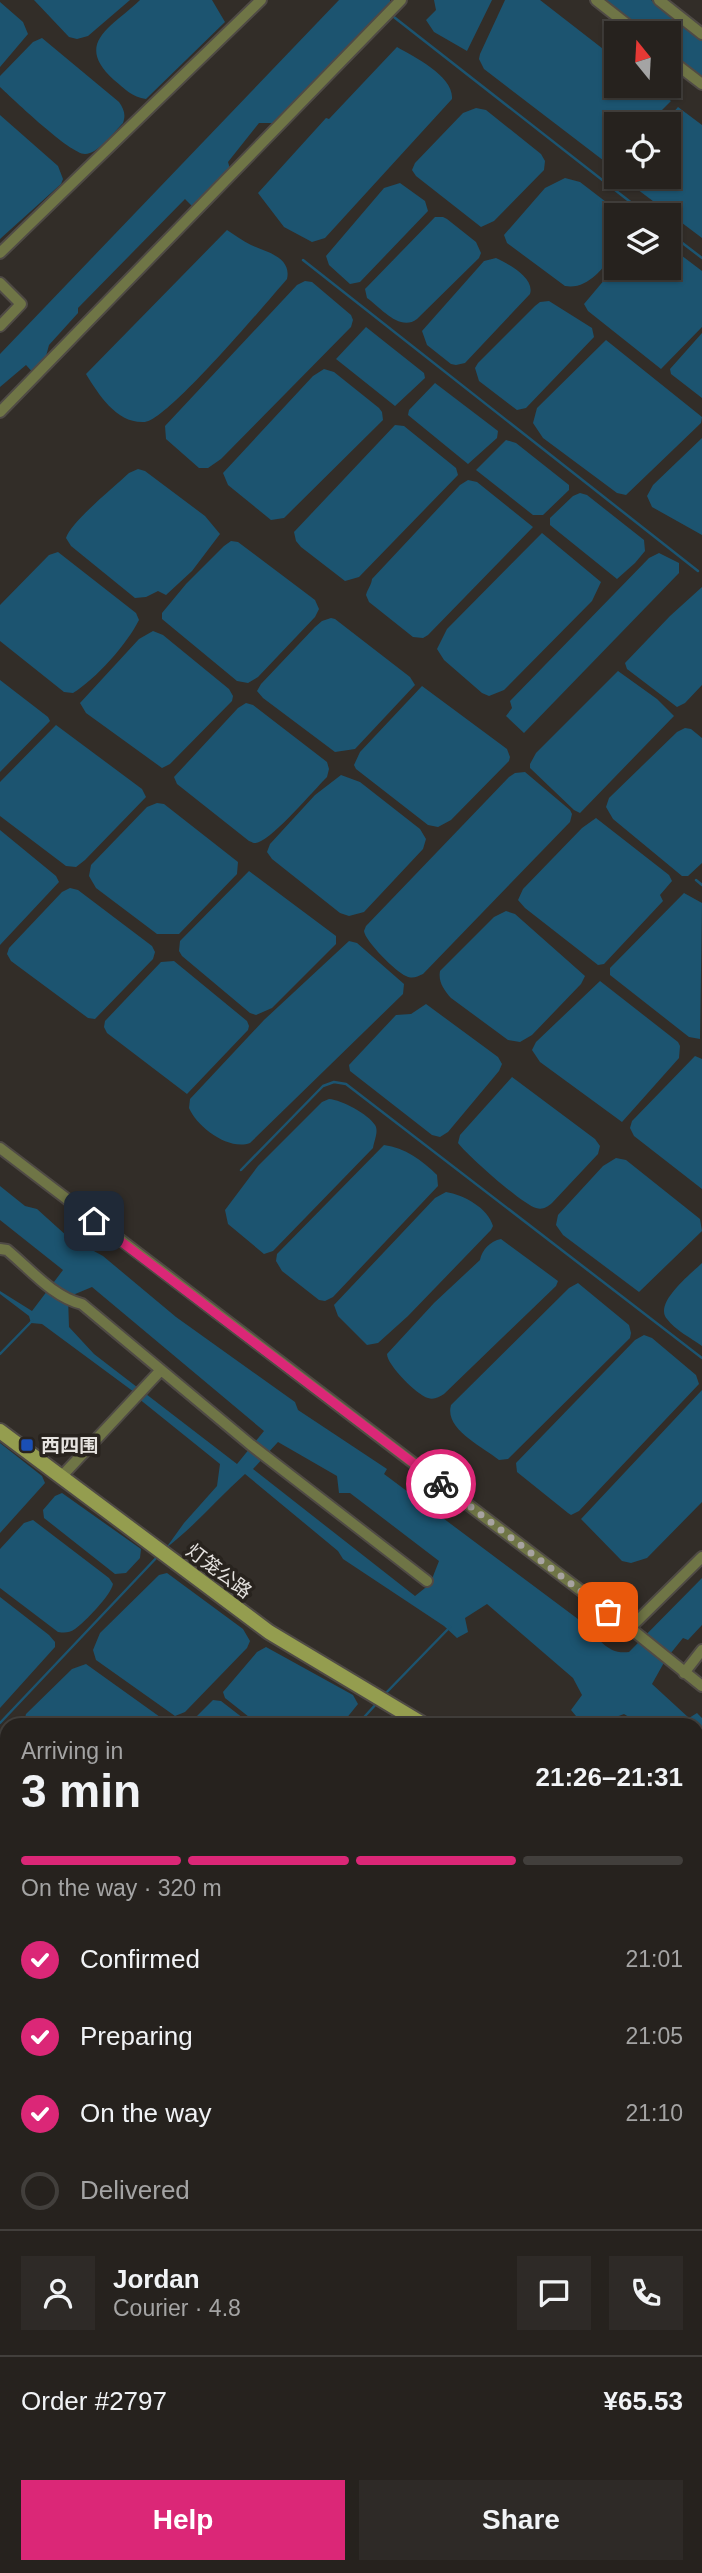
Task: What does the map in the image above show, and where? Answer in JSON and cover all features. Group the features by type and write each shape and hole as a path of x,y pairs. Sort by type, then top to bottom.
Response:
{"street":[{"path":"0,253 261,0"},
{"path":"0,412 401,0"},
{"path":"596,0 623,21"},
{"path":"659,0 702,34"},
{"path":"681,68 702,84"},
{"path":"0,283 21,304 0,326"},
{"path":"0,1149 630,1628 702,1686"},
{"path":"0,1249 7,1250 58,1294 82,1304 251,1445 427,1581"},
{"path":"61,1477 160,1371"},
{"name":"灯笼公路","path":"0,1431 269,1632 413,1718"},
{"path":"630,1628 702,1557"},
{"path":"684,1673 702,1650"}],"water":[{"path":"34,0 130,0 88,36 77,39 69,37"},
{"path":"140,0 212,0 225,22 146,99 133,94 114,80 102,67 97,56 101,36"},
{"path":"339,0 390,0 390,14 278,123 259,123 228,162 231,172 215,193 202,196 192,206 185,199 78,308 78,313 49,345 42,371 36,376 26,365 0,387 0,354"},
{"path":"434,0 492,0 467,51 434,32 426,20 436,10"},
{"path":"505,0 540,0 604,50 604,98 667,98 671,101 660,112 604,112 604,161 484,69 479,59"},
{"path":"600,0 651,0 678,21 627,21"},
{"path":"0,2 23,22 28,34 0,67"},
{"path":"681,24 702,40 702,80 681,63"},
{"path":"42,38 119,102 123,110 123,123 100,147 90,153 78,152 67,145 0,87 0,76 33,42"},
{"path":"397,47 440,75 451,91 452,99 325,238 312,242 284,227 258,193 326,118 329,119"},
{"path":"678,107 702,125 702,238 681,222 681,203 656,203 637,189 681,189 681,112 674,112"},
{"path":"476,108 486,110 541,154 545,161 544,170 494,221 481,227 412,170 415,163 463,113"},
{"path":"0,115 58,166 63,179 61,184 0,239"},
{"path":"565,178 580,182 607,203 604,203 604,266 581,285 565,286 507,243 504,235 545,188"},
{"path":"400,183 425,201 428,211 360,282 350,284 329,265 326,256 384,188"},
{"path":"435,217 447,219 476,242 481,253 417,319 404,323 397,321 367,298 365,289"},
{"path":"227,230 282,260 288,272 287,279 217,359 157,416 145,422 135,421 117,413 86,374"},
{"path":"681,255 702,271 702,327 661,369 588,311 584,304 604,280 681,280"},
{"path":"496,258 525,277 531,288 530,294 465,363 451,364 427,345 422,331 484,261"},
{"path":"305,281 312,282 351,315 351,327 221,459 208,468 199,468 166,439 165,426 297,285"},
{"path":"549,301 592,328 594,337 526,408 517,410 479,381 475,368 535,306"},
{"path":"366,327 424,373 425,378 395,406 336,359"},
{"path":"702,333 702,398 671,374 670,369"},
{"path":"606,340 702,417 701,423 626,495 617,493 543,438 533,423 537,408"},
{"path":"324,369 334,372 379,408 383,420 284,518 271,520 228,485 223,473 313,376"},
{"path":"435,383 498,431 497,438 468,464 408,415 409,410"},
{"path":"395,425 404,426 456,468 458,475 359,577 345,581 301,547 294,532"},
{"path":"702,438 702,535 652,507 647,496 653,485"},
{"path":"506,440 516,443 569,485 569,490 543,515 533,515 476,470"},
{"path":"138,469 145,471 205,516 220,534 192,571 166,595 158,591 146,597 135,598 71,546 66,538 94,505 129,473"},
{"path":"468,480 477,482 533,527 428,635 423,638 413,637 369,602 366,595 372,579 460,485"},
{"path":"580,493 587,495 644,540 645,551 617,579 550,525 550,518 573,496"},
{"path":"542,533 601,582 592,601 504,690 489,696 444,660 437,649 447,629"},
{"path":"231,541 238,542 315,600 319,609 315,617 258,677 248,683 237,681 162,619 162,613 186,584"},
{"path":"58,552 136,613 139,620 110,660 73,693 64,692 0,641 0,605 49,555"},
{"path":"659,553 679,563 679,573 524,733 506,716 512,708 510,701 649,558"},
{"path":"702,587 702,685 685,703 677,707 627,669 625,663"},
{"path":"331,618 410,677 415,685 355,749 335,752 257,691 315,627"},
{"path":"153,631 163,635 229,689 233,696 232,701 170,764 162,768 86,713 80,703 139,639"},
{"path":"618,671 657,699 674,716 580,813 530,768 530,764 536,753"},
{"path":"0,680 50,721 0,772"},
{"path":"422,686 507,749 510,757 451,820 438,827 428,825 354,765 360,752"},
{"path":"246,703 253,705 327,762 329,769 327,777 284,823 266,838 255,843 177,784 174,777 238,708"},
{"path":"56,725 142,789 146,797 76,867 66,866 0,816 0,782"},
{"path":"685,728 691,729 702,738 702,863 688,876 682,876 613,819 606,807 609,798 677,732"},
{"path":"525,772 570,810 570,822 423,974 408,977 401,973 370,942 364,931 366,926 509,777"},
{"path":"341,775 360,782 420,829 426,839 423,849 364,912 349,916 340,913 272,859 267,852 270,844 315,795"},
{"path":"157,803 164,804 238,862 237,874 179,934 157,934 96,888 89,876 91,865 147,807"},
{"path":"596,818 669,875 672,881 660,895 663,901 604,964 598,965 518,900 523,889 582,828"},
{"path":"0,830 56,876 59,882 0,945"},
{"path":"249,871 336,936 336,944 272,1008 256,1015 250,1013 179,951 180,941"},
{"path":"70,888 78,890 152,946 155,952 153,959 95,1019 88,1018 11,961 7,954 9,948 62,892"},
{"path":"684,893 702,903 700,1039 689,1037 610,975 610,968"},
{"path":"506,911 515,914 585,976 581,984 532,1035 520,1042 508,1040 451,998 440,979 440,971 494,917"},
{"path":"349,941 357,943 404,984 403,994 250,1143 233,1144 206,1130 189,1108 190,1099 264,1020"},
{"path":"174,961 247,1021 249,1026 187,1094 107,1033 104,1027 105,1021 161,962"},
{"path":"600,981 680,1046 679,1058 622,1122 540,1062 532,1050 536,1042"},
{"path":"426,1004 498,1057 502,1064 448,1132 440,1137 432,1135 350,1071 349,1065 396,1015 411,1014"},
{"path":"695,1056 702,1059 702,1189 634,1136 630,1128 632,1121"},
{"path":"512,1077 595,1139 600,1146 598,1154 547,1207 536,1208 529,1205 458,1143 460,1135"},
{"path":"329,1099 354,1108 372,1121 377,1130 373,1148 273,1251 264,1254 228,1224 225,1210 258,1166 322,1102"},
{"path":"384,1145 406,1152 419,1160 437,1175 438,1186 333,1297 325,1301 319,1300 282,1271 276,1261 277,1254"},
{"path":"616,1158 626,1160 700,1219 702,1231 639,1292 563,1235 556,1225 558,1215 603,1166"},
{"path":"0,1186 25,1206 37,1209 68,1237 103,1256 176,1317 295,1402 298,1410 387,1469 384,1474 586,1625 615,1651 629,1652 702,1578 702,1625 688,1640 683,1638 666,1659 652,1684 689,1718 631,1718 624,1714 613,1718 574,1718 576,1716 571,1710 582,1695 573,1678 487,1604 465,1618 468,1632 457,1638 444,1626 343,1559 338,1551 245,1474 166,1548 217,1486 220,1464 134,1392 42,1324 31,1323 29,1316 0,1294 0,1291 32,1311 63,1270 0,1220","holes":["92,1287 264,1431 237,1464 94,1354 69,1327 68,1297","278,1442 337,1476 339,1493 350,1493 439,1561 430,1584 415,1596 253,1469"]},
{"path":"446,1192 467,1199 481,1208 490,1219 493,1226 491,1230 408,1316 378,1343 367,1345 338,1316 334,1305 435,1198"},
{"path":"501,1239 558,1281 556,1286 444,1394 432,1399 423,1396 397,1372 387,1354 434,1303 480,1260 487,1246"},
{"path":"702,1263 702,1346 674,1327 664,1312 669,1297"},
{"path":"578,1283 629,1325 630,1338 508,1459 499,1460 459,1430 450,1414 451,1405 569,1288"},
{"path":"644,1335 652,1338 696,1375 699,1384 579,1511 571,1515 517,1472 516,1463 635,1340"},
{"path":"702,1390 702,1502 647,1558 631,1563 622,1561 581,1519"},
{"path":"0,1443 42,1476 45,1483 0,1533"},
{"path":"62,1493 141,1549 140,1558 126,1573 115,1574 44,1518 43,1510 55,1496"},
{"path":"33,1520 109,1578 113,1584 97,1608 69,1632 58,1632 0,1588 0,1549 24,1523"},
{"path":"167,1573 243,1629 250,1641 247,1648 185,1712 175,1716 96,1660 93,1650 100,1633 159,1575"},
{"path":"0,1597 49,1635 55,1642 55,1647 0,1708"},
{"path":"266,1647 353,1695 358,1704 347,1718 250,1718 225,1698 223,1692 257,1652"},
{"path":"86,1664 161,1718 25,1718 72,1669"},
{"path":"213,1700 221,1701 243,1718 195,1718"},
{"path":"697,1713 702,1718 689,1718"}],"waterway":[{"path":"390,14 632,203"},
{"path":"681,242 702,258"},
{"path":"303,260 698,571"},
{"path":"696,880 702,885"},
{"path":"241,1170 323,1086 334,1082 346,1084 702,1358"},
{"path":"0,1354 32,1321"},
{"path":"5,1718 159,1555"},
{"path":"384,1695 450,1627"},
{"path":"363,1718 377,1703"}],"way so far":[{"path":"441,1484 608,1612"}],"place":[{"name":"西四围","path":"27,1445"}],"route":[{"path":"94,1221 441,1484"}]}
